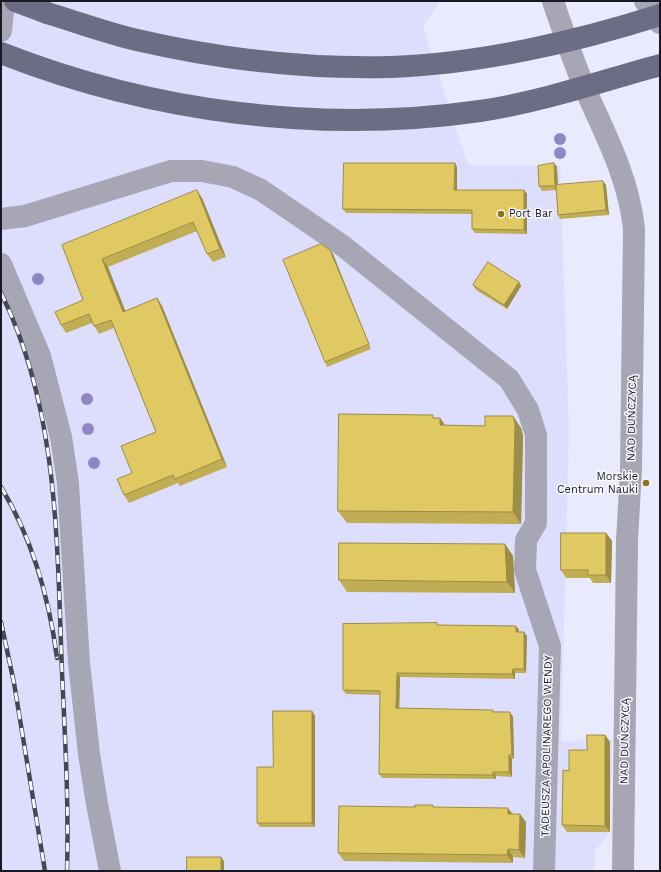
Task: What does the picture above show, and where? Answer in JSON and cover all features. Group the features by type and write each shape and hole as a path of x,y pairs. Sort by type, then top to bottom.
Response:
{"main road":[{"path":"14,1 114,34 193,51 286,63 355,67 416,65 515,52 592,34 660,15"},
{"path":"1,53 84,81 165,100 260,116 325,119 419,117 481,111 548,96 660,65"}],"street":[{"path":"1,31 4,1"},
{"name":"NAD DUŃCZYCĄ","path":"553,1 569,48 620,168 630,200 634,229 632,453 627,541 624,871"},
{"path":"645,1 660,23"},
{"name":"TADEUSZA APOLINAREGO WENDY","path":"1,219 25,216 171,172 202,171 233,176 260,190 343,246 509,379 521,394 536,435 536,523 526,540 525,570 550,646 544,871"},
{"path":"1,264 40,356 61,437 68,483 79,663 89,754 110,871"}],"shaded area":[{"path":"1,1 440,1 423,27 468,165 560,166 569,430 561,741 612,740 610,832 595,851 594,871 1,871"}],"building":[{"path":"344,163 455,163 454,190 524,190 524,230 472,229 472,210 343,209"},
{"path":"554,163 555,186 539,186 538,166"},
{"path":"603,181 606,210 558,215 556,185"},
{"path":"197,190 220,249 207,254 193,222 102,259 123,312 157,298 222,459 175,479 173,475 124,495 117,479 132,473 121,446 156,432 111,320 94,326 89,314 61,325 55,312 83,300 62,245"},
{"path":"321,244 330,250 369,344 325,362 283,260"},
{"path":"488,262 519,282 504,305 473,285"},
{"path":"339,414 433,415 433,418 440,418 440,425 485,426 485,416 513,416 515,424 513,512 338,511"},
{"path":"561,533 606,533 606,575 588,575 588,570 561,570"},
{"path":"339,543 505,544 507,582 339,580"},
{"path":"437,623 437,625 516,626 516,632 524,632 524,669 513,669 512,674 397,673 396,708 493,710 493,712 510,712 512,755 509,755 509,772 493,772 493,775 379,774 380,691 343,690 343,624"},
{"path":"273,711 312,711 312,823 257,823 257,767 273,767"},
{"path":"587,735 605,735 605,826 562,825 563,770 569,771 569,750 587,750"},
{"path":"415,805 433,805 433,807 508,808 508,814 520,814 519,850 508,849 507,855 338,853 339,806 415,807"},
{"path":"187,857 221,857 221,871 187,871"}],"railway":[{"path":"1,293 20,338 34,384 44,431 51,478 59,575 65,746 67,871"},
{"path":"1,487 31,548 44,591 54,635 57,658"},
{"path":"1,622 14,683 45,871"}],"place":[{"name":"Port Bar","path":"501,214"},
{"name":"Morskie Centrum Nauki","path":"646,483"}]}
